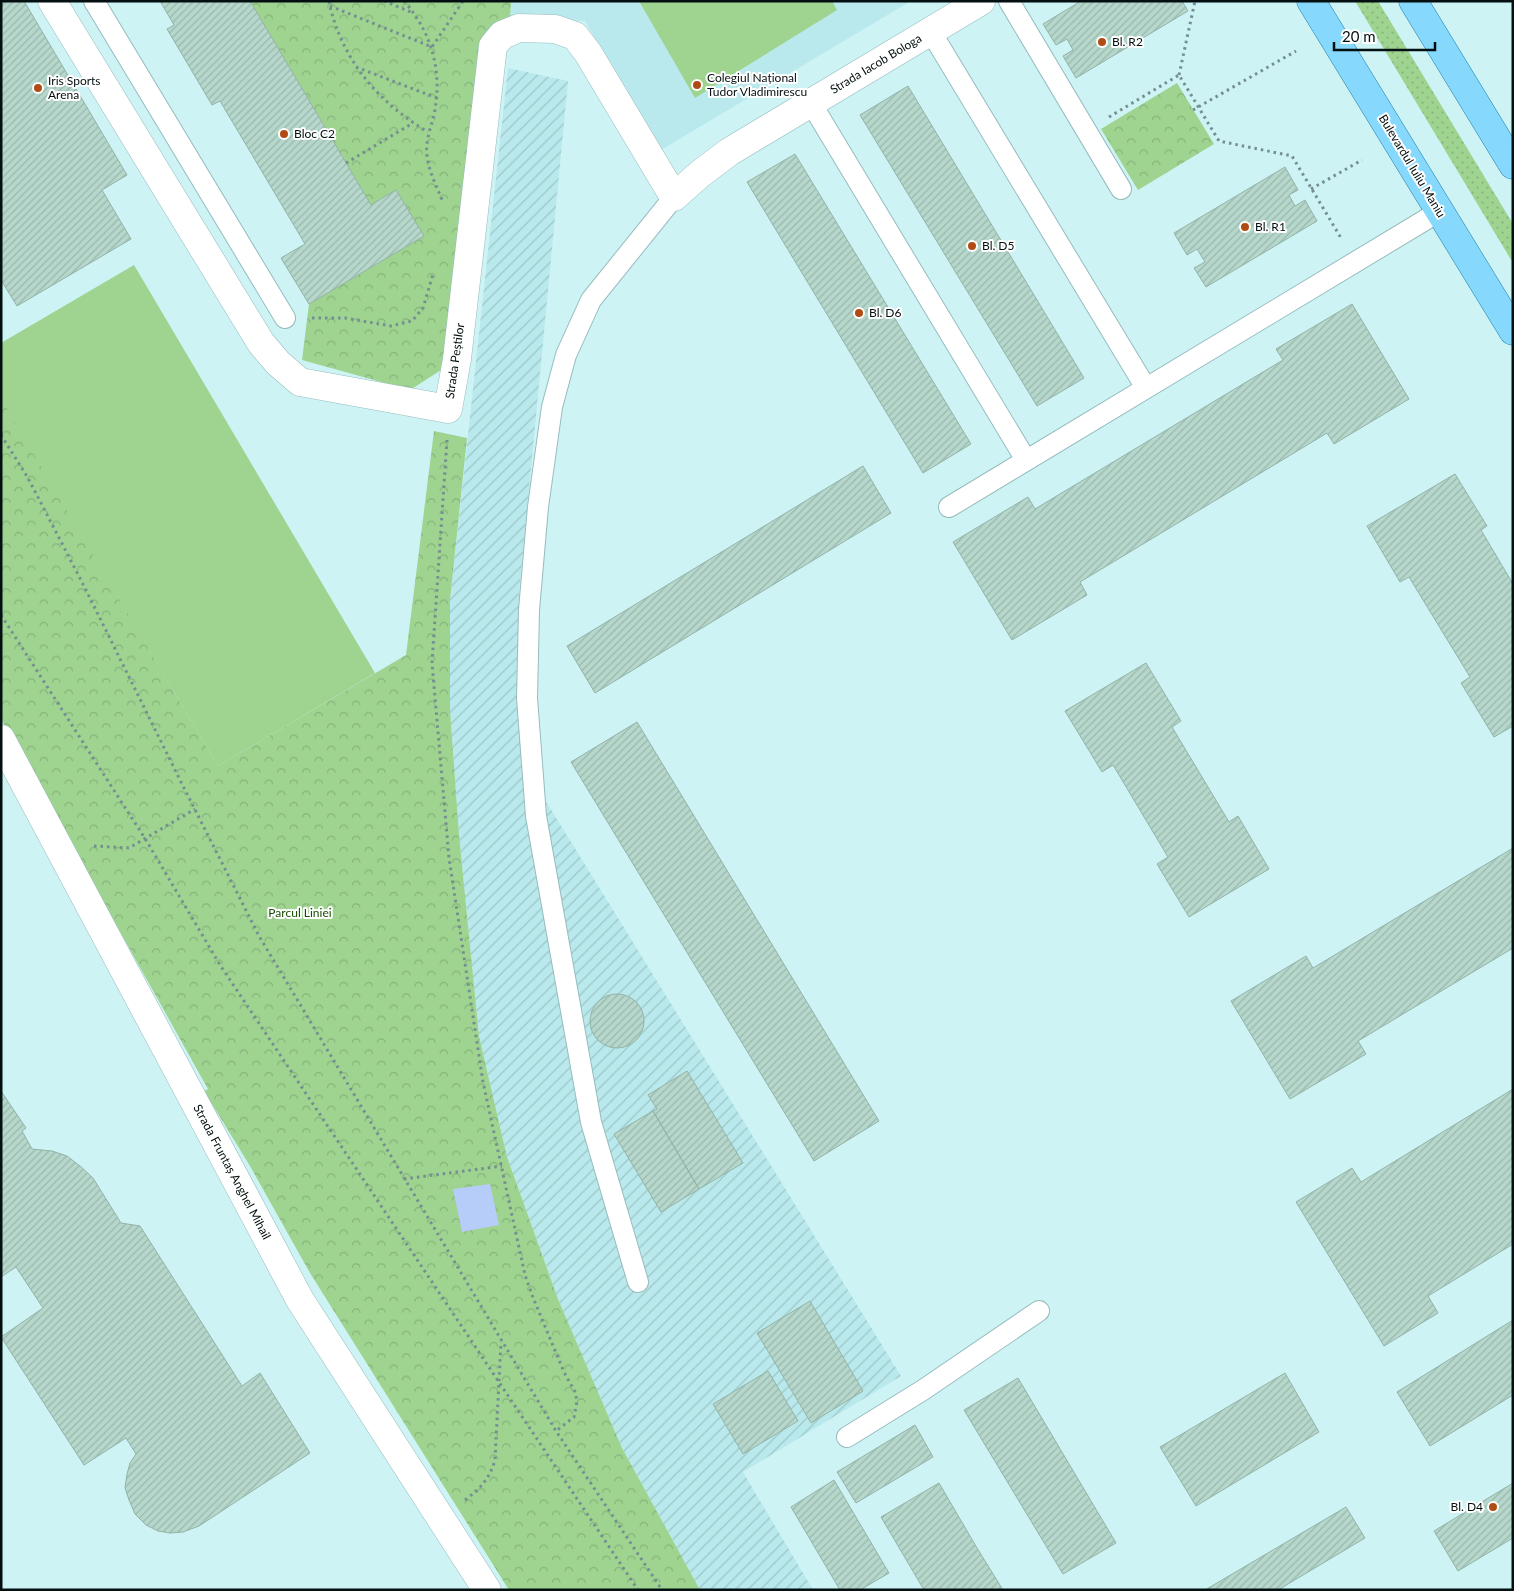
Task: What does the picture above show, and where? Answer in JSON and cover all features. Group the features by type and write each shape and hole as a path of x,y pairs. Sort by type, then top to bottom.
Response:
{"main road":[{"name":"Bulevardul Iuliu Maniu","path":"1311,1 1513,331"},
{"path":"1413,1 1513,165"}],"street":[{"name":"Strada Peștilor","path":"52,1 261,343 278,363 300,382 448,410 457,358 493,46 502,35 519,28 555,29 575,36 588,53 674,197"},
{"name":"Strada Iacob Bologa","path":"674,197 729,152 981,1"},
{"name":"Strada Fruntaș Anghel Mihail","path":"1,739 300,1300 487,1590"}],"lane":[{"path":"94,1 285,318"},
{"path":"1009,1 1121,189"},
{"path":"931,32 1146,388"},
{"path":"811,103 1026,460"},
{"path":"638,1282 591,1122 536,816 528,698 529,610 538,507 551,416 566,354 591,300 674,197"},
{"path":"949,507 1440,211"},
{"path":"847,1437 923,1390 1039,1311"}],"path":[{"path":"384,1 414,13"},
{"path":"404,1 423,28 436,61 437,99 428,132 426,154 432,177 443,202"},
{"path":"432,47 463,1"},
{"path":"1194,1 1179,75 1219,142 1292,156 1355,262"},
{"path":"329,4 432,47"},
{"path":"329,4 346,49 356,67 373,89 413,124 428,132"},
{"path":"1193,110 1296,51"},
{"path":"356,67 437,99"},
{"path":"1086,130 1179,75"},
{"path":"346,163 413,124"},
{"path":"1311,189 1362,160"},
{"path":"285,318 345,318 391,326 412,321 423,308 434,274"},
{"path":"448,410 432,663 448,858 483,1082 525,1275 564,1372 575,1392 577,1401 574,1418 556,1431"},
{"path":"1,435 28,478 84,586 194,809 260,936 556,1431 662,1590"},
{"path":"1,615 146,840 220,965 638,1590"},
{"path":"56,843 129,848 146,840 194,809"},
{"path":"404,1179 502,1166"},
{"path":"440,1517 479,1489 493,1468 496,1451 501,1340"}],"shaded area":[{"name":"Colegiul Național Tudor Vladimirescu","path":"511,1 911,1 661,150 585,21 510,18"},
{"path":"508,68 568,81 519,594 525,795 542,795 901,1376 743,1472 813,1590 700,1590 622,1448 558,1299 507,1157 479,1036 459,835 450,710 450,600"},
{"path":"490,1184 499,1225 462,1232 453,1189"}],"green space":[{"path":"250,1 511,1 510,18 449,365 410,390 302,360 309,304 423,235 396,190 371,205"},
{"path":"639,1 832,1 837,10 695,98"},
{"path":"1355,1 1378,1 1513,224 1513,263"},
{"path":"1177,83 1214,144 1138,190 1101,129"},
{"path":"134,265 375,673 218,766 1,399 1,343"},
{"name":"Parcul Liniei","path":"1,398 218,766 406,655 434,431 467,438 450,600 450,710 459,835 479,1036 507,1157 558,1299 622,1448 700,1590 509,1590 310,1273 250,1166 204,1091 208,1089 1,719"}],"building":[{"name":"Iris Sports Arena","path":"1,1 24,1 127,175 102,190 131,239 17,306 1,280"},
{"name":"Bloc C2","path":"160,1 250,1 371,205 396,190 424,236 309,304 281,258 305,244 220,101 212,105 167,29 174,25"},
{"name":"Bl. R2","path":"1081,1 1182,1 1188,11 1076,78 1063,56 1073,50 1067,39 1056,45 1043,24"},
{"name":"Bl. D5","path":"908,86 1084,378 1037,406 860,115"},
{"name":"Bl. D6","path":"795,154 971,444 923,473 747,182"},
{"name":"Bl. R1","path":"1285,167 1298,190 1289,195 1295,206 1305,200 1317,221 1206,287 1194,268 1205,262 1197,249 1187,255 1174,233"},
{"path":"1352,304 1409,399 1334,444 1327,433 1080,582 1087,595 1012,640 953,542 1028,497 1035,509 1283,360 1276,349"},
{"path":"863,466 891,513 595,693 567,646"},
{"path":"1455,474 1487,526 1481,530 1513,584 1513,726 1494,737 1461,683 1470,677 1409,577 1400,582 1367,526"},
{"path":"1146,663 1181,721 1172,727 1229,822 1238,816 1269,869 1189,917 1157,864 1168,857 1113,765 1102,772 1065,711"},
{"path":"637,722 879,1121 814,1161 571,762"},
{"path":"1513,848 1513,948 1358,1041 1366,1054 1290,1099 1231,1001 1306,956 1313,968"},
{"path":"612,994 622,994 632,998 640,1006 644,1021 640,1036 632,1044 622,1048 612,1048 602,1044 594,1036 590,1026 590,1016 594,1006 602,998"},
{"path":"687,1071 743,1163 699,1189 653,1111 657,1109 648,1095"},
{"path":"1513,1089 1513,1244 1428,1296 1438,1313 1384,1346 1296,1202 1352,1168 1361,1182"},
{"path":"1,1091 26,1128 22,1131 32,1149 52,1151 67,1156 93,1178 121,1223 140,1226 242,1386 260,1373 310,1453 199,1526 183,1532 170,1533 158,1531 146,1525 135,1514 125,1488 130,1463 136,1454 126,1438 84,1465 1,1337 43,1308 16,1267 1,1277"},
{"path":"653,1111 699,1189 661,1212 614,1134"},
{"path":"810,1301 863,1391 811,1423 757,1333"},
{"path":"1513,1320 1513,1395 1430,1446 1397,1392"},
{"path":"768,1371 798,1421 743,1454 713,1404"},
{"path":"1285,1373 1319,1432 1196,1506 1160,1447"},
{"path":"1018,1378 1116,1543 1063,1574 964,1410"},
{"path":"915,1425 933,1457 856,1503 837,1472"},
{"path":"834,1480 889,1573 860,1590 840,1590 791,1507"},
{"path":"939,1483 1003,1590 924,1590 881,1517"},
{"name":"Bl. D4","path":"1513,1483 1513,1538 1458,1571 1434,1531"},
{"path":"1346,1507 1365,1538 1278,1590 1205,1590"}],"place":[{"name":"Bl. R2","path":"1102,42"},
{"name":"Colegiul Național Tudor Vladimirescu","path":"697,85"},
{"name":"Iris Sports Arena","path":"38,88"},
{"name":"Bloc C2","path":"284,134"},
{"name":"Bl. R1","path":"1245,227"},
{"name":"Bl. D5","path":"972,246"},
{"name":"Bl. D6","path":"859,313"},
{"name":"Bl. D4","path":"1493,1507"}]}
